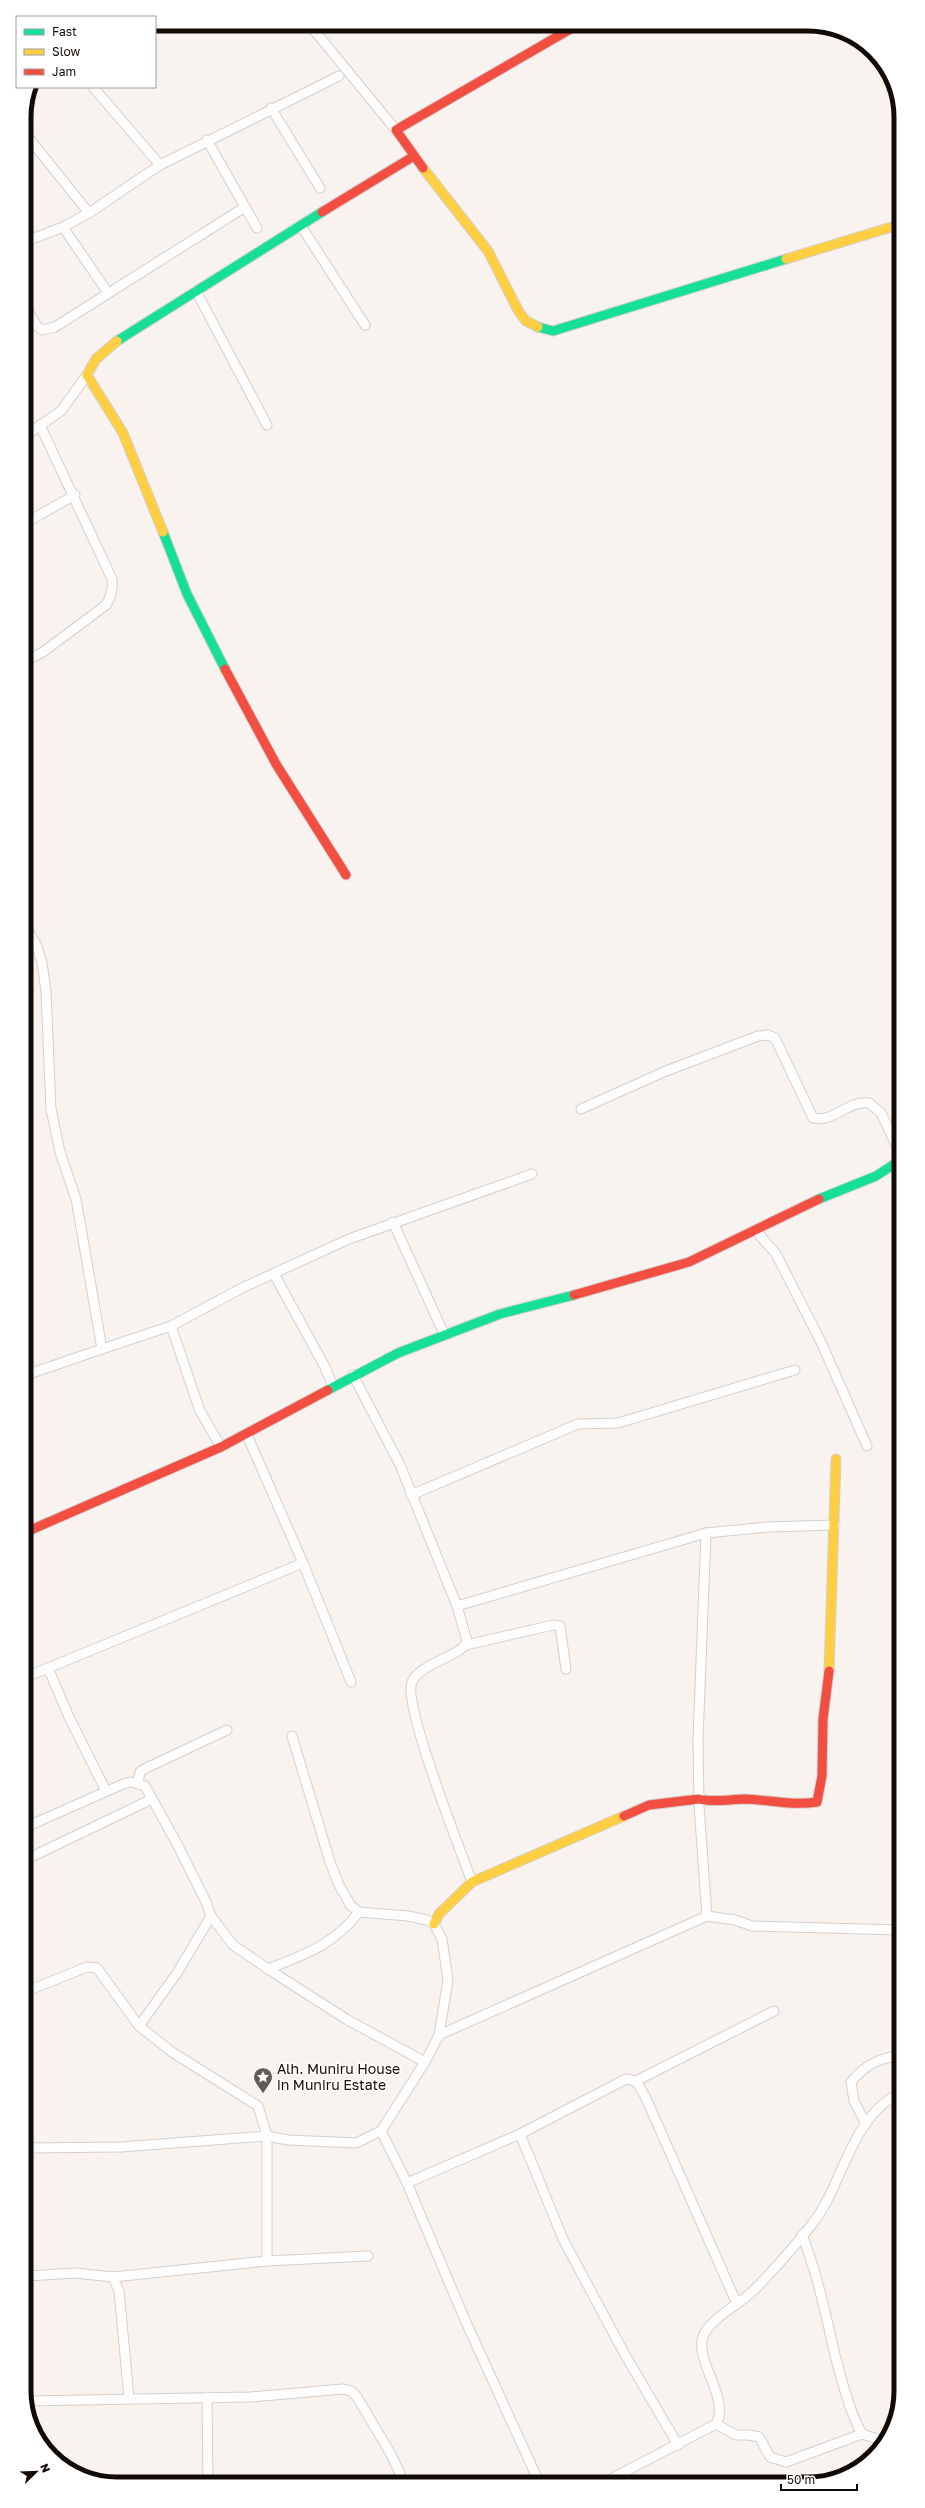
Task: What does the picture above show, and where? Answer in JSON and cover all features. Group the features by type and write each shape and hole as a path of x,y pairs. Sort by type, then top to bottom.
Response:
{"street":[{"path":"314,31 396,130 414,156 488,251 519,312 526,321 536,327 553,331 894,226"},
{"path":"396,130 567,31"},
{"path":"31,238 64,226 89,213 160,165 271,108 339,76"},
{"path":"94,88 160,165"},
{"path":"271,108 320,188"},
{"path":"207,140 257,228"},
{"path":"31,141 89,213"},
{"path":"31,432 61,411 87,375 96,359 110,346 414,156"},
{"path":"31,316 37,326 42,330 48,330 245,207"},
{"path":"64,226 108,293"},
{"path":"301,226 365,325"},
{"path":"196,291 267,425"},
{"path":"87,375 123,433 186,594 202,625 276,764 346,875"},
{"path":"31,658 43,652 106,605 112,595 112,579 75,495 40,425"},
{"path":"31,520 75,495"},
{"path":"31,936 36,944 42,963 46,991 51,1109 60,1152 76,1199 102,1349"},
{"path":"581,1109 666,1071 758,1036 768,1035 775,1038 814,1118 825,1119 860,1104 869,1103 881,1113 894,1140"},
{"path":"31,1530 247,1435 353,1376 444,1334 500,1314 639,1278 689,1262 809,1203 876,1176 894,1164"},
{"path":"31,1374 171,1326 244,1287 349,1239 393,1222 532,1174"},
{"path":"393,1222 444,1334"},
{"path":"755,1230 776,1254 821,1342 867,1446"},
{"path":"274,1274 325,1367 333,1387"},
{"path":"171,1326 200,1411 221,1447"},
{"path":"411,1495 578,1424 618,1423 796,1370"},
{"path":"353,1376 390,1444 457,1606 467,1641 466,1645"},
{"path":"247,1435 303,1563 351,1682"},
{"path":"434,1924 439,1914 472,1882 540,1854 584,1831 649,1805 699,1799 707,1801 745,1799 805,1804 817,1802 822,1776 823,1719 829,1674 830,1577 835,1525 836,1459"},
{"path":"457,1606 706,1534 768,1527 835,1525"},
{"path":"706,1534 699,1676 699,1799 707,1916"},
{"path":"31,1675 303,1563"},
{"path":"472,1882 437,1789 412,1703 410,1686 417,1675 466,1645 553,1626 560,1626 566,1669"},
{"path":"48,1668 69,1718 106,1791"},
{"path":"138,1783 140,1772 144,1769 227,1730"},
{"path":"31,2148 121,2147 267,2136 288,2140 356,2144 381,2131 425,2062 439,2035 448,1980 442,1939 434,1924 427,1920 408,1916 359,1912 351,1906 339,1885 292,1736"},
{"path":"31,1825 123,1784 138,1783 144,1786 203,1896 211,1916 233,1945 346,2019 425,2062"},
{"path":"31,1857 152,1799"},
{"path":"268,1969 326,1944 346,1929 359,1912"},
{"path":"139,2026 177,1973 211,1916"},
{"path":"439,2035 707,1916 757,1927 894,1930"},
{"path":"31,1989 87,1967 96,1968 139,2026 172,2052 258,2106 267,2136 267,2261"},
{"path":"636,2081 774,2011"},
{"path":"866,2124 854,2101 851,2082 872,2062 894,2057"},
{"path":"407,2183 520,2134 626,2078 636,2081 645,2096 737,2304"},
{"path":"624,2477 716,2424 720,2410 702,2348 703,2335 752,2292 814,2222 866,2124 891,2098 894,2098"},
{"path":"381,2131 407,2183 465,2320 537,2477"},
{"path":"520,2134 563,2239 624,2353 678,2445"},
{"path":"802,2235 811,2258 845,2392 862,2434"},
{"path":"31,2276 75,2273 113,2277 267,2261 368,2256"},
{"path":"113,2277 119,2291 129,2398"},
{"path":"32,2401 250,2397 343,2389 351,2391 357,2397 392,2456 401,2477"},
{"path":"207,2397 208,2477"},
{"path":"716,2424 732,2434 759,2437 770,2457 786,2462 862,2434 879,2439"}],"traffic: fast":[{"path":"117,341 322,212"},
{"path":"538,327 553,331 786,259"},
{"path":"163,532 187,594 225,669"},
{"path":"819,1199 876,1176 894,1164"},
{"path":"328,1390 398,1353 500,1314 574,1295"}],"traffic: slow":[{"path":"423,168 488,251 519,312 526,321 538,327"},
{"path":"786,259 894,226"},
{"path":"117,341 96,359 87,375 123,433 163,532"},
{"path":"829,1671 836,1459"},
{"path":"434,1924 439,1914 472,1882 624,1816"}],"traffic: jam":[{"path":"423,168 396,130 567,31"},
{"path":"322,212 414,156"},
{"path":"225,669 276,764 346,875"},
{"path":"574,1295 689,1262 819,1199"},
{"path":"31,1530 221,1447 328,1390"},
{"path":"624,1816 649,1805 699,1799 716,1801 746,1799 799,1803 817,1802 822,1776 823,1719 829,1671"}],"place":[{"name":"Alh. Muniru House in Muniru Estate","path":"263,2094"}]}
